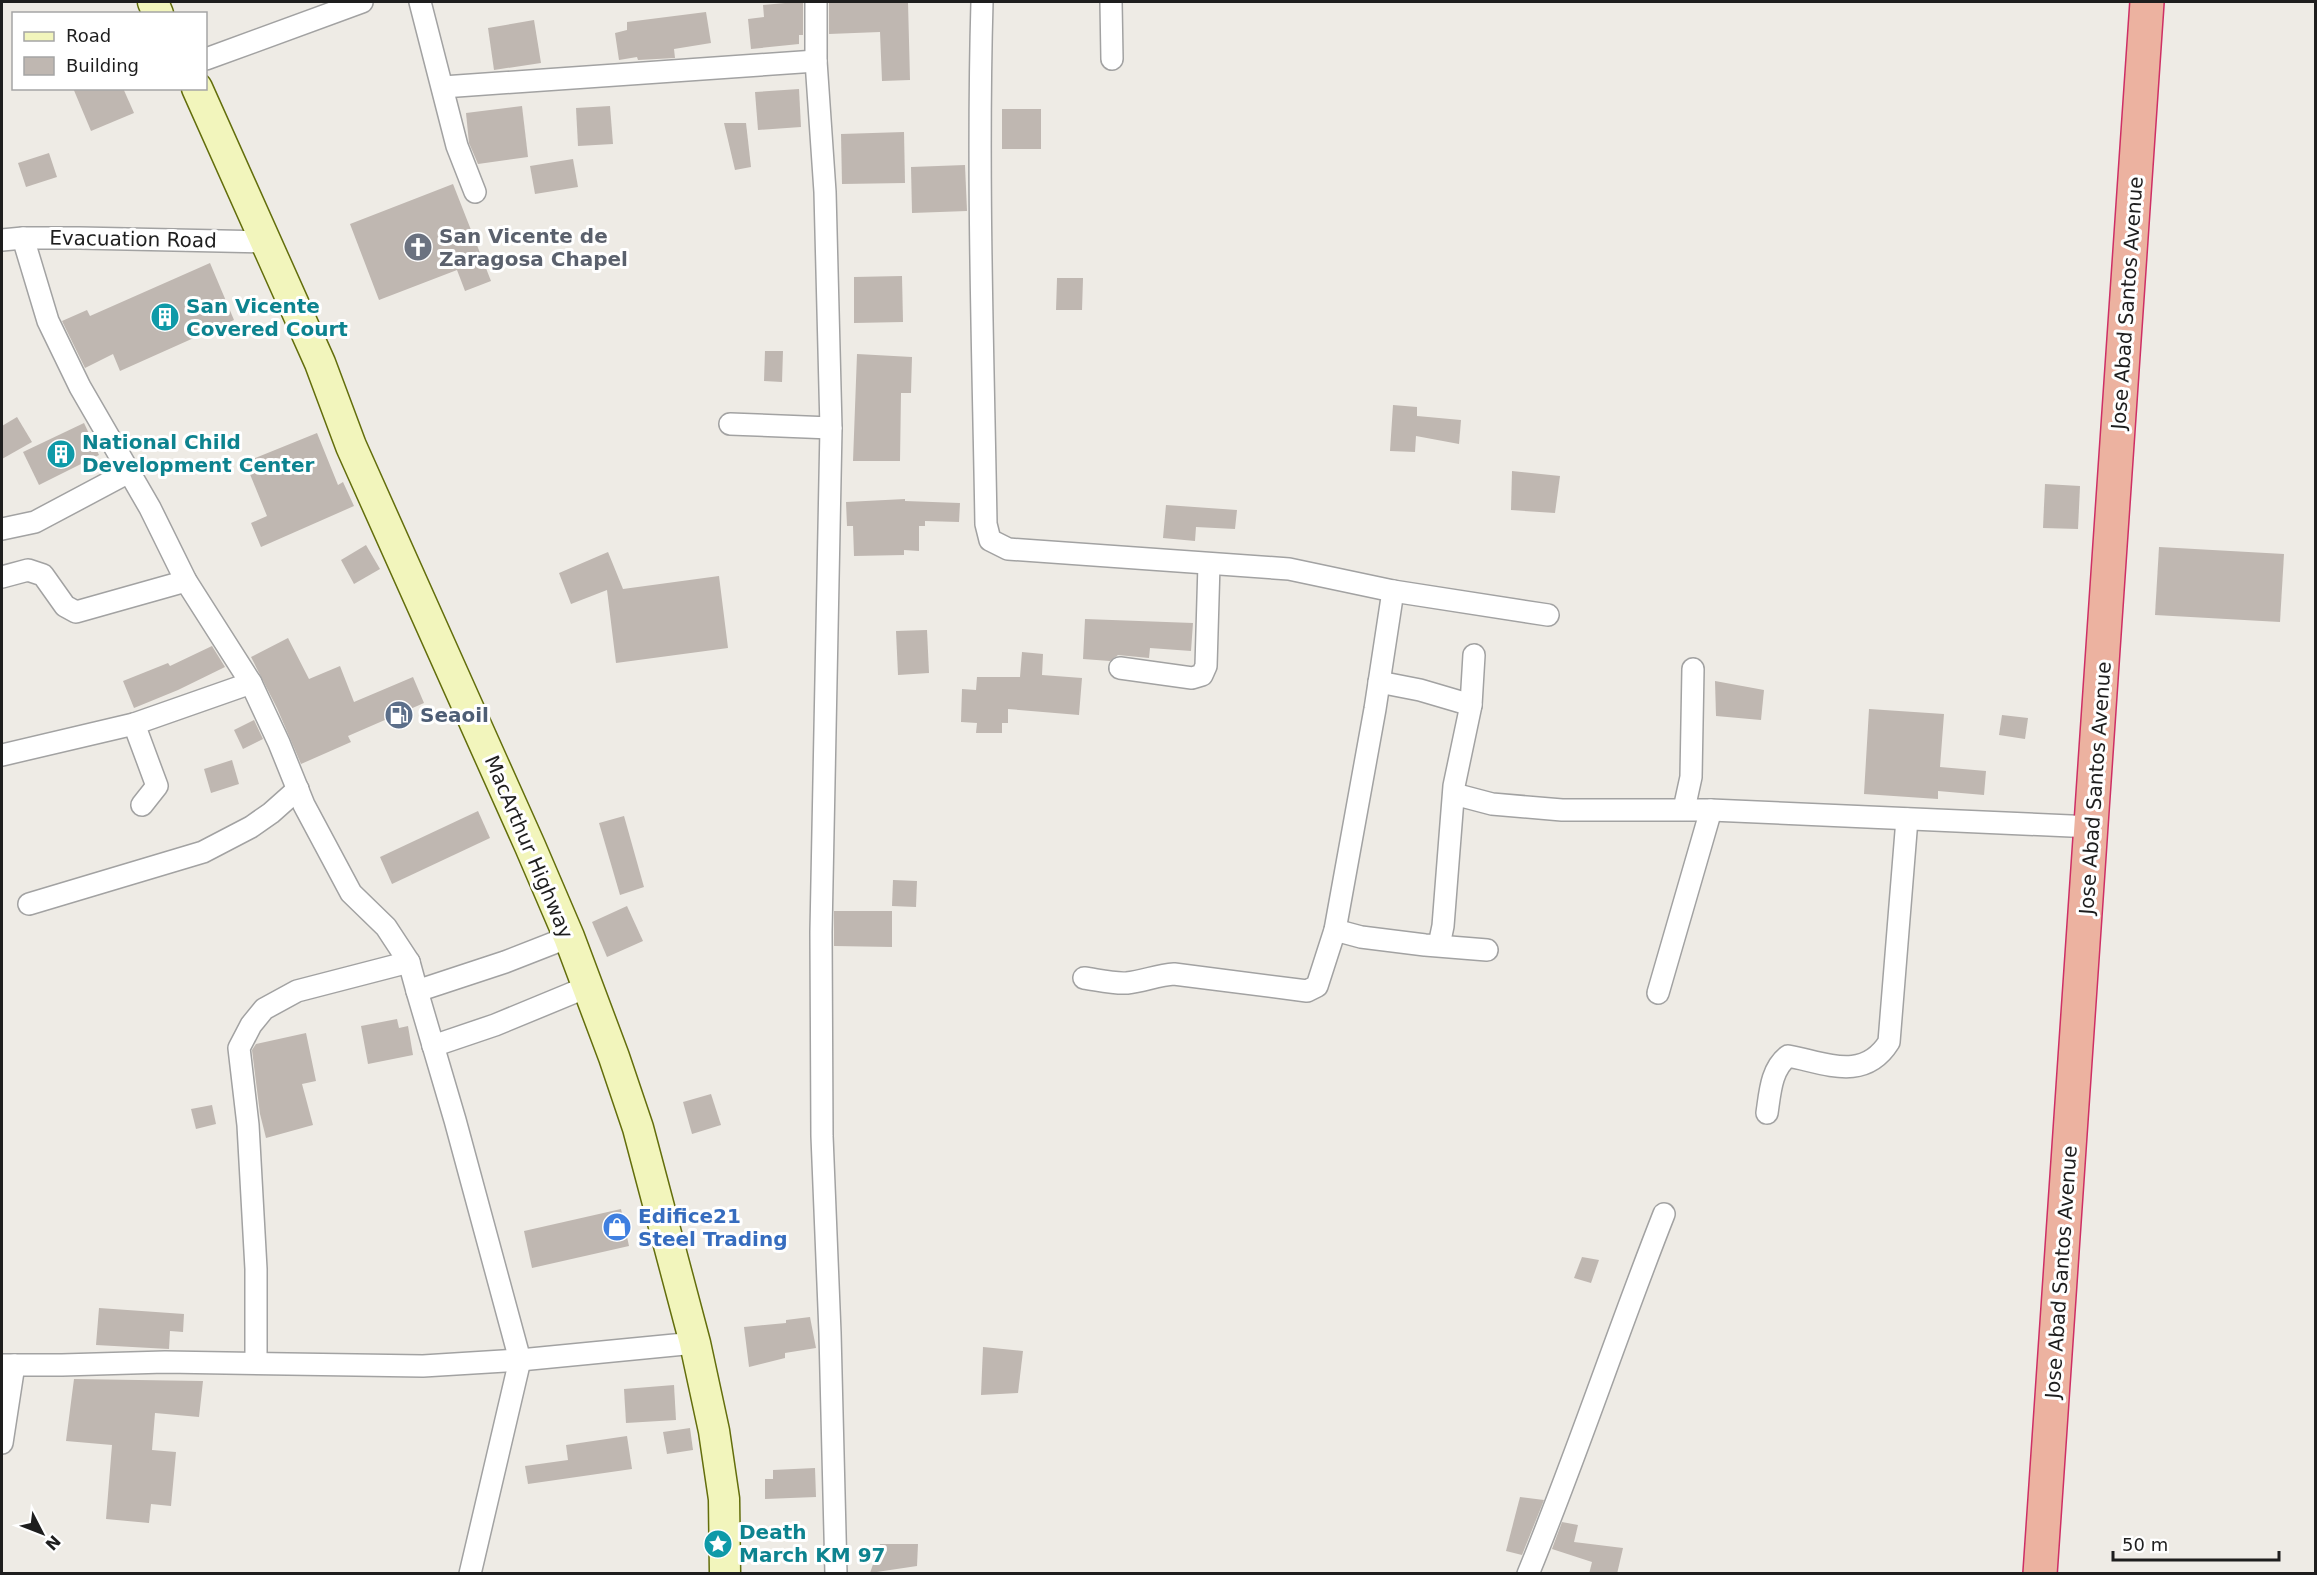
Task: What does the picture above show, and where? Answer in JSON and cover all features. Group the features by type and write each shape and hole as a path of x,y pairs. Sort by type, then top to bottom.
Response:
{"highway":[{"name":"Jose Abad Santos Avenue","path":"2040,1574 2147,2"}],"main road":[{"name":"MacArthur Highway","path":"198,90 320,363 351,446 530,846 569,937 614,1057 638,1128 695,1343 714,1431 724,1499 725,1574"}],"street":[{"path":"207,59 362,2"},
{"path":"420,2 457,146 475,192"},
{"path":"816,2 816,61 825,192 831,428 821,932 822,1136 836,1574"},
{"path":"982,2 979,105 982,345 986,524 990,540 1008,549 1289,569 1393,591 1548,615"},
{"path":"1111,2 1112,59"},
{"path":"443,87 816,61"},
{"path":"8,239 80,387 150,508 186,581 251,683 304,805 351,893 386,927 409,962 520,1360 470,1574"},
{"name":"Evacuation Road","path":"8,239 264,242"},
{"path":"730,424 831,428"},
{"path":"2,529 35,522 129,472"},
{"path":"1120,668 1192,678 1202,675 1207,657 1209,564"},
{"path":"2,577 28,570 43,575 65,606 76,612 186,581"},
{"path":"1084,978 1125,983 1141,981 1158,975 1174,974 1307,991 1317,986 1335,930 1393,591"},
{"path":"1439,945 1443,926 1454,794 1471,705 1474,655"},
{"path":"1684,809 1691,777 1693,669"},
{"path":"1379,682 1420,690 1471,705"},
{"path":"2,755 135,724 251,683"},
{"path":"135,724 157,786 142,805"},
{"path":"29,904 203,852 251,827 298,789"},
{"path":"1454,794 1492,804 1562,810 1684,809 2092,827"},
{"path":"1658,993 1711,810"},
{"path":"1767,1113 1772,1082 1781,1062 1788,1056 1854,1068 1872,1061 1889,1042 1907,819"},
{"path":"1335,930 1361,937 1487,950"},
{"path":"417,991 444,984 569,937"},
{"path":"256,1362 255,1257 248,1125 238,1048 251,1025 264,1009 297,991 409,962"},
{"path":"433,1046 495,1025 587,987"},
{"path":"1528,1574 1664,1214"},
{"path":"2,1443 8,1365 256,1362 423,1366 520,1360 695,1343"}],"building":[{"path":"803,2 803,35 799,35 799,44 751,49 748,19 764,17 763,5"},
{"path":"829,2 908,2 910,80 882,81 880,32 829,34"},
{"path":"706,12 711,43 674,49 675,58 638,60 637,57 619,60 615,33 627,30 627,22"},
{"path":"534,20 541,63 494,70 488,28"},
{"path":"799,89 801,127 758,130 755,92"},
{"path":"74,90 124,90 134,113 91,131"},
{"path":"522,106 528,157 478,164 469,143 466,113"},
{"path":"610,106 613,144 578,146 576,108"},
{"path":"1002,109 1041,109 1041,149 1002,149"},
{"path":"724,123 746,123 751,167 735,170"},
{"path":"904,132 905,183 842,184 841,134"},
{"path":"49,153 57,177 26,187 18,163"},
{"path":"573,159 578,187 535,194 530,166"},
{"path":"965,165 967,211 912,213 911,167"},
{"name":"San Vicente de Zaragosa Chapel","path":"453,184 491,281 465,291 457,270 379,300 350,224"},
{"name":"San Vicente Covered Court","path":"210,263 234,320 120,371 113,354 85,368 62,321 87,310 90,316"},
{"path":"902,276 903,322 854,323 854,277"},
{"path":"1057,278 1083,278 1082,310 1056,310"},
{"path":"765,351 783,351 782,382 764,381"},
{"path":"857,354 912,357 911,393 901,393 900,461 853,461"},
{"path":"1393,405 1417,407 1417,416 1461,420 1459,444 1416,436 1415,452 1390,451"},
{"path":"17,417 32,442 2,459 2,426"},
{"name":"National Child Development Center","path":"84,423 99,455 39,485 23,452"},
{"path":"317,433 338,485 343,482 354,506 261,547 251,523 267,516 245,462"},
{"path":"1512,471 1560,476 1555,513 1511,510"},
{"path":"2045,484 2080,486 2078,529 2043,528"},
{"path":"905,499 905,501 960,503 959,522 925,521 925,526 919,526 919,551 904,550 904,555 854,556 853,526 847,526 846,502"},
{"path":"1166,505 1237,510 1235,529 1196,527 1195,541 1163,538"},
{"path":"366,545 380,569 354,584 341,560"},
{"path":"2159,547 2284,554 2280,622 2155,615"},
{"path":"608,552 623,589 719,576 728,648 616,663 607,590 571,604 559,573"},
{"path":"1085,619 1193,623 1191,651 1150,648 1149,658 1118,655 1110,661 1083,659"},
{"path":"927,630 929,673 898,675 896,631"},
{"path":"288,638 309,679 340,666 354,702 413,677 424,703 348,736 351,742 301,764 277,708 251,657"},
{"path":"212,646 225,667 134,708 123,681 168,663 170,666"},
{"path":"1022,652 1043,654 1042,675 1082,678 1079,715 1008,709 1008,723 1002,723 1002,733 976,733 977,723 961,722 962,689 976,690 977,677 1020,677"},
{"path":"1715,681 1764,690 1761,720 1716,716"},
{"path":"1869,709 1944,714 1940,767 1986,771 1984,795 1938,791 1938,799 1864,794"},
{"path":"2002,715 2028,718 2025,739 1999,735"},
{"path":"254,720 263,739 243,749 234,730"},
{"path":"232,760 239,784 211,793 204,769"},
{"path":"478,811 490,838 392,884 380,857"},
{"path":"624,816 644,887 620,895 599,823"},
{"path":"893,880 917,881 916,907 892,906"},
{"path":"627,906 643,941 607,957 592,922"},
{"path":"834,911 892,911 892,947 834,946"},
{"path":"397,1019 399,1028 408,1026 413,1055 368,1064 361,1026"},
{"path":"306,1033 316,1081 302,1084 313,1125 266,1138 260,1114 252,1050 256,1044"},
{"path":"711,1094 721,1125 692,1134 683,1102"},
{"path":"212,1105 216,1124 196,1129 191,1109"},
{"path":"621,1209 629,1246 532,1268 524,1231"},
{"path":"1582,1257 1599,1260 1591,1283 1574,1278"},
{"path":"99,1308 184,1314 183,1332 170,1331 169,1349 96,1345"},
{"path":"810,1317 816,1348 785,1353 785,1358 749,1367 744,1327 786,1323 786,1320"},
{"path":"983,1347 1023,1351 1018,1393 981,1395"},
{"path":"74,1379 203,1381 199,1417 155,1413 152,1450 176,1452 171,1506 151,1504 149,1523 106,1519 112,1445 66,1441"},
{"path":"674,1385 676,1420 626,1423 624,1389"},
{"path":"690,1428 693,1450 667,1454 663,1432"},
{"path":"627,1436 632,1469 528,1484 525,1466 568,1460 566,1445"},
{"path":"815,1468 816,1497 765,1499 765,1479 773,1479 773,1470"},
{"path":"1520,1497 1544,1500 1522,1555 1506,1551"},
{"path":"1562,1522 1578,1525 1574,1542 1623,1548 1617,1574 1589,1574 1592,1562 1552,1549"},
{"path":"880,1544 918,1544 917,1566 870,1573"}],"place":[{"name":"San Vicente de Zaragosa Chapel","path":"418,247"},
{"name":"San Vicente Covered Court","path":"165,317"},
{"name":"National Child Development Center","path":"61,454"},
{"name":"Seaoil","path":"399,715"},
{"name":"Edifice21 Steel Trading","path":"617,1227"},
{"name":"Death March KM 97","path":"718,1544"}]}
